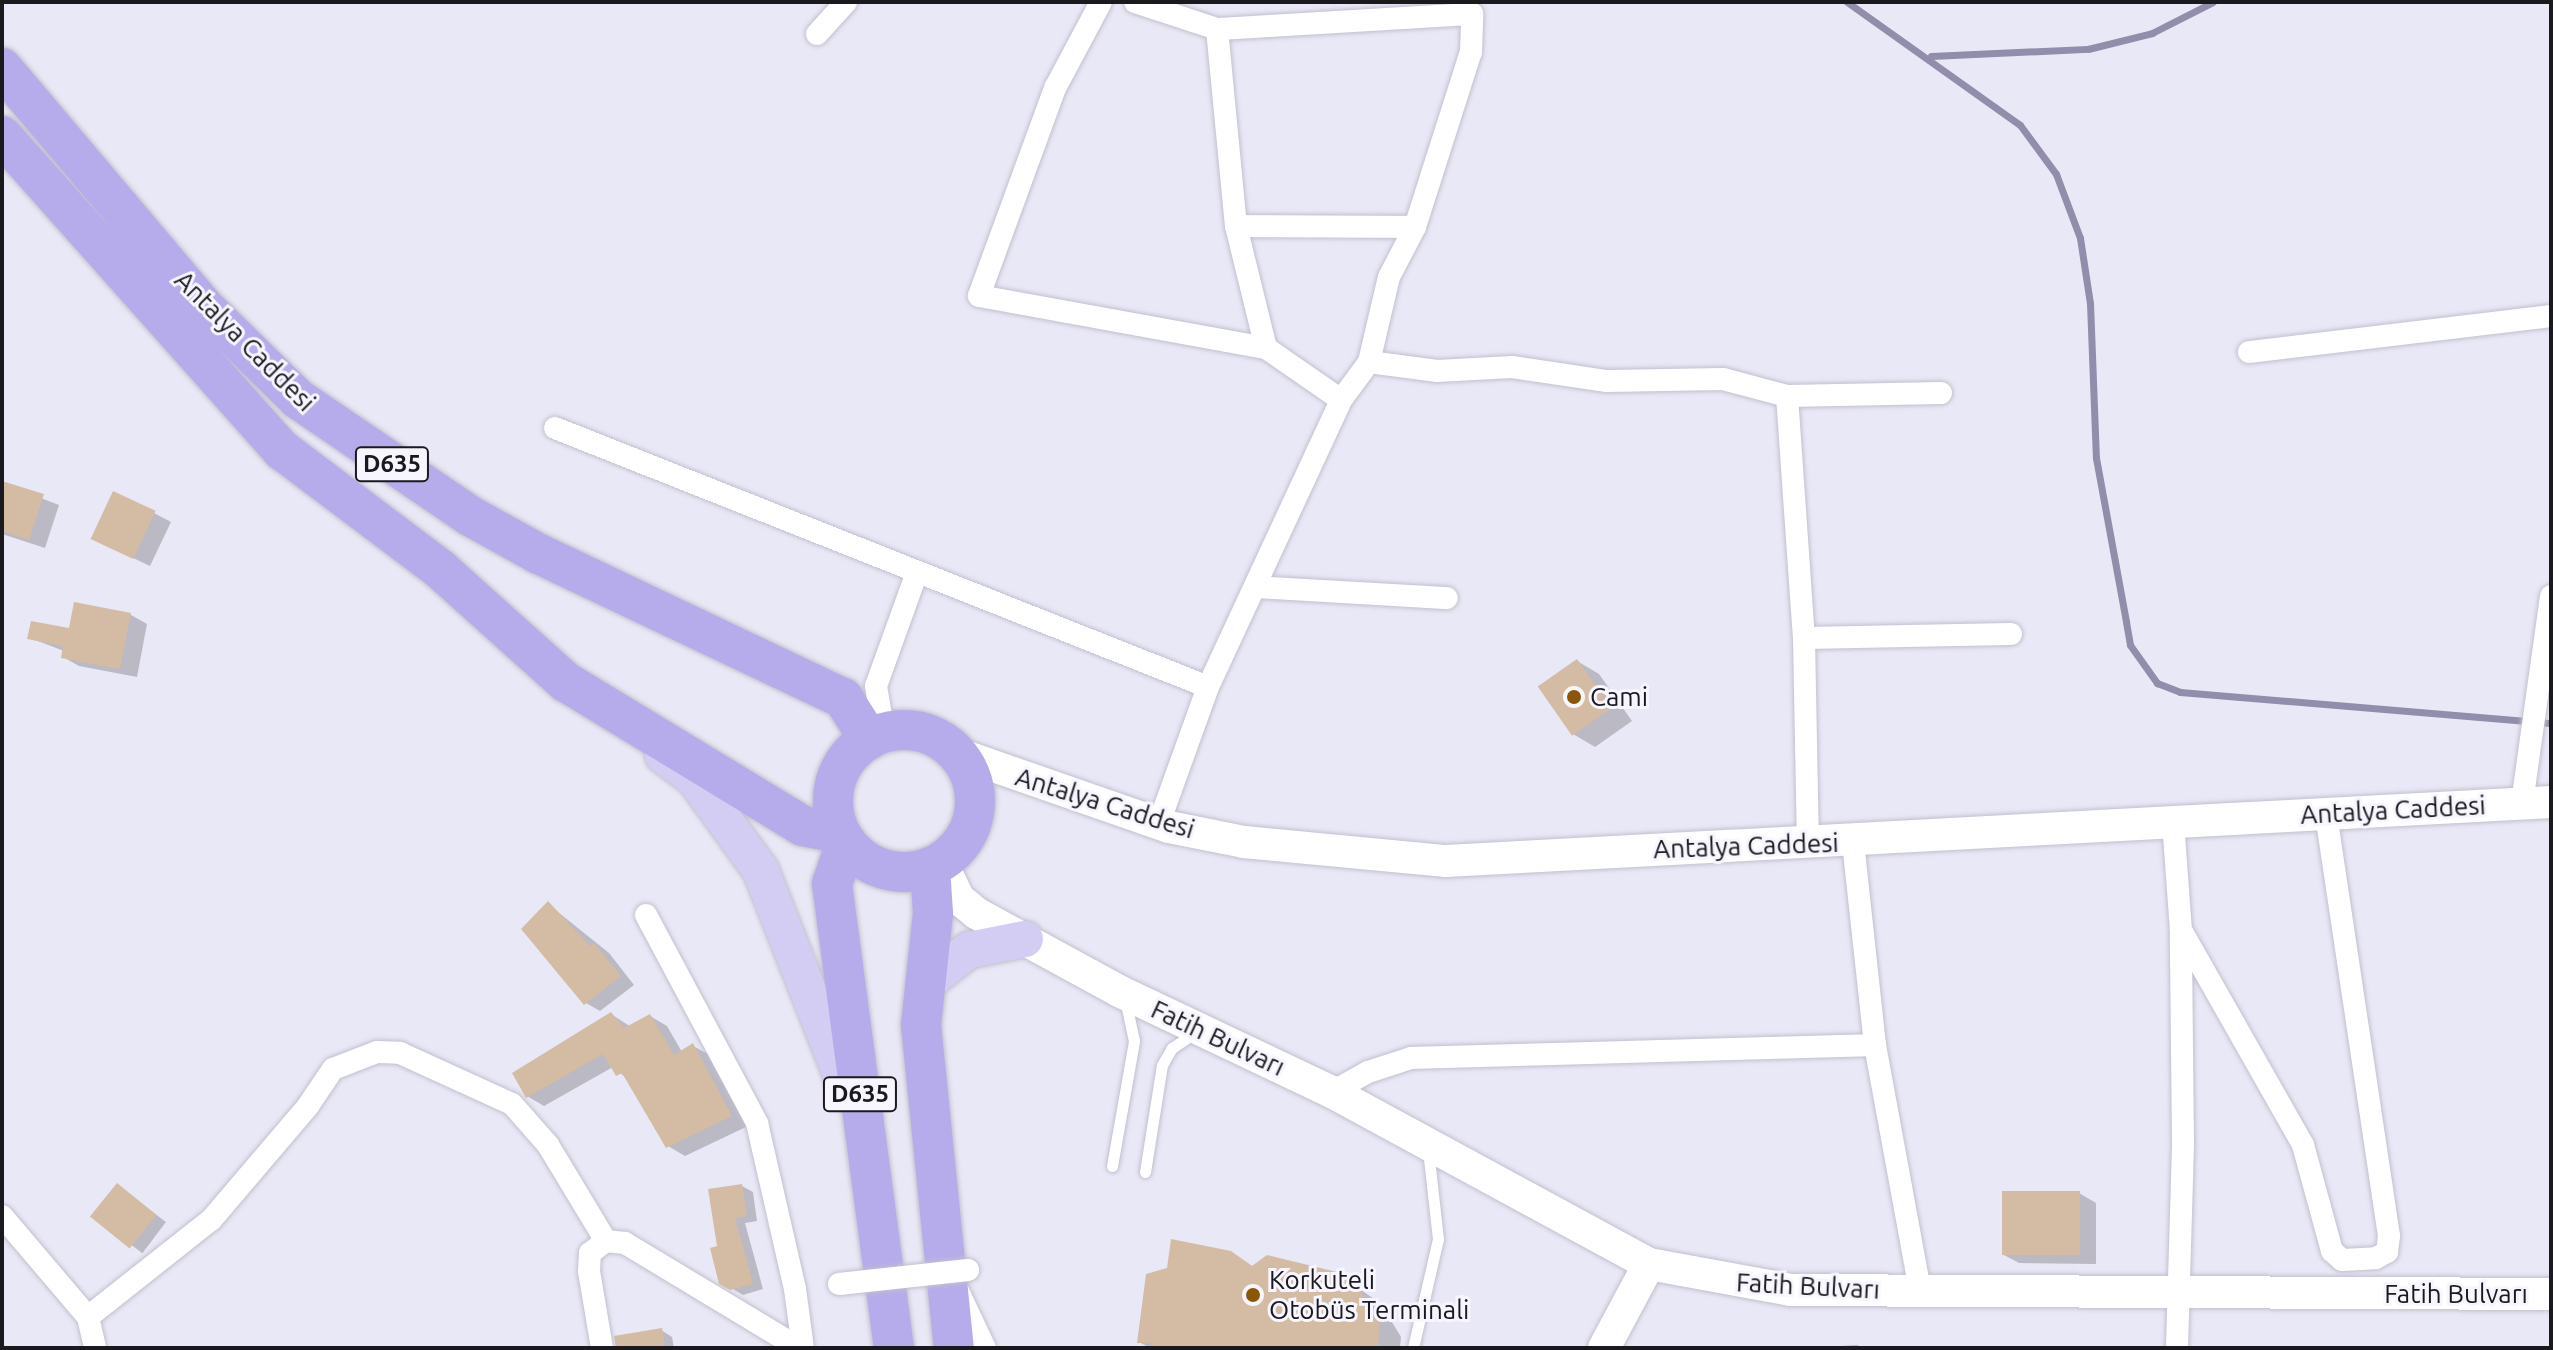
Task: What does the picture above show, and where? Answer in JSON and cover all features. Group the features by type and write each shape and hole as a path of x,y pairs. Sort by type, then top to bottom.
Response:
{"highway":[{"name":"Antalya Caddesi","path":"2,68 202,305 298,399 470,516 524,546 843,698 877,736"},
{"name":"Antalya Caddesi","path":"2,136 282,450 441,570 570,683 803,826 842,838"},
{"path":"877,736 927,734 956,753 973,782 975,805 965,838 935,865"},
{"name":"D635","path":"877,736 850,754 834,786 842,838 832,884 894,1348"},
{"name":"D635","path":"842,838 862,860 884,870 907,873 935,865 921,1025 956,1264 954,1348"}],"main road":[{"path":"570,683 694,778 761,871 825,1023 867,1146"},
{"name":"Antalya Caddesi","path":"956,753 1159,823 1244,842 1446,861 1808,841 1853,842 2537,802"},
{"name":"Fatih Bulvarı","path":"935,865 959,899 1025,939 1121,992 1332,1092 1649,1264 1790,1290 2551,1294"},
{"path":"925,984 969,950 1025,939"},
{"path":"1604,1348 1649,1264"}],"street":[{"path":"817,34 846,2"},
{"path":"1101,2 1055,88 979,296 1266,348 1341,400"},
{"path":"1135,2 1217,29 1472,14 1471,52 1415,227 1389,277 1369,362 1341,400 1208,687 1159,823"},
{"path":"1217,29 1236,226 1266,348"},
{"path":"1236,226 1415,227"},
{"path":"2249,352 2551,316"},
{"path":"1369,362 1437,371 1512,367 1607,381 1723,379 1787,396 1941,393"},
{"path":"1787,396 1804,638 1808,841"},
{"path":"555,428 1208,687"},
{"path":"877,736 876,686 917,572"},
{"path":"1255,587 1447,598"},
{"path":"2537,802 2537,683 2551,596"},
{"path":"1804,638 2011,634"},
{"path":"2326,814 2389,1236 2387,1252 2376,1258 2342,1260 2332,1251"},
{"path":"2173,822 2181,930 2181,1293 2177,1348"},
{"path":"1853,842 1875,1045 1920,1291"},
{"path":"646,915 757,1123 795,1289 801,1348"},
{"path":"2181,930 2303,1145 2332,1251 2327,1293"},
{"path":"1332,1092 1368,1072 1411,1058 1875,1045"},
{"path":"88,1317 211,1220 308,1106 333,1069 377,1052 400,1053 512,1104 548,1145 606,1241"},
{"path":"6,1228 88,1317 95,1348"},
{"path":"602,1348 589,1271 590,1253 606,1241 625,1243 801,1348"},
{"path":"839,1284 956,1264 985,1348"}],"lane":[{"path":"1112,1166 1134,1041 1133,1021 1121,992"},
{"path":"1145,1172 1162,1065 1185,1035 1205,1030"},
{"path":"1413,1348 1438,1239 1427,1146"}],"building":[{"path":"2,481 44,494 29,540 2,531"},
{"path":"113,491 156,511 133,559 91,539"},
{"path":"74,602 131,613 120,669 61,658 63,646 27,639 31,621 69,628"},
{"name":"Cami","path":"1577,659 1611,708 1572,736 1538,687"},
{"path":"548,901 590,946 594,943 621,976 584,1005 521,929"},
{"path":"611,1012 624,1028 650,1014 674,1055 693,1043 732,1116 666,1148 622,1073 616,1076 603,1054 526,1098 512,1073"},
{"path":"117,1183 157,1215 130,1249 90,1216"},
{"path":"742,1184 747,1216 735,1218 753,1284 730,1290 719,1284 710,1248 717,1246 708,1189"},
{"path":"2002,1191 2080,1191 2080,1255 2002,1255"},
{"name":"Korkuteli Otobüs Terminali","path":"1171,1239 1231,1251 1252,1266 1267,1255 1341,1273 1359,1289 1380,1322 1378,1348 1151,1348 1151,1343 1137,1343 1146,1274 1167,1268"},
{"path":"662,1328 665,1348 616,1348 614,1336"}],"waterway":[{"path":"1847,2 2020,125 2056,174 2080,238 2090,303 2096,458 2130,645 2157,683 2180,692 2551,723"},
{"path":"1931,56 2088,49 2152,33 2213,2"}],"place":[{"name":"Cami","path":"1574,697"},
{"name":"Korkuteli Otobüs Terminali","path":"1253,1295"}]}
